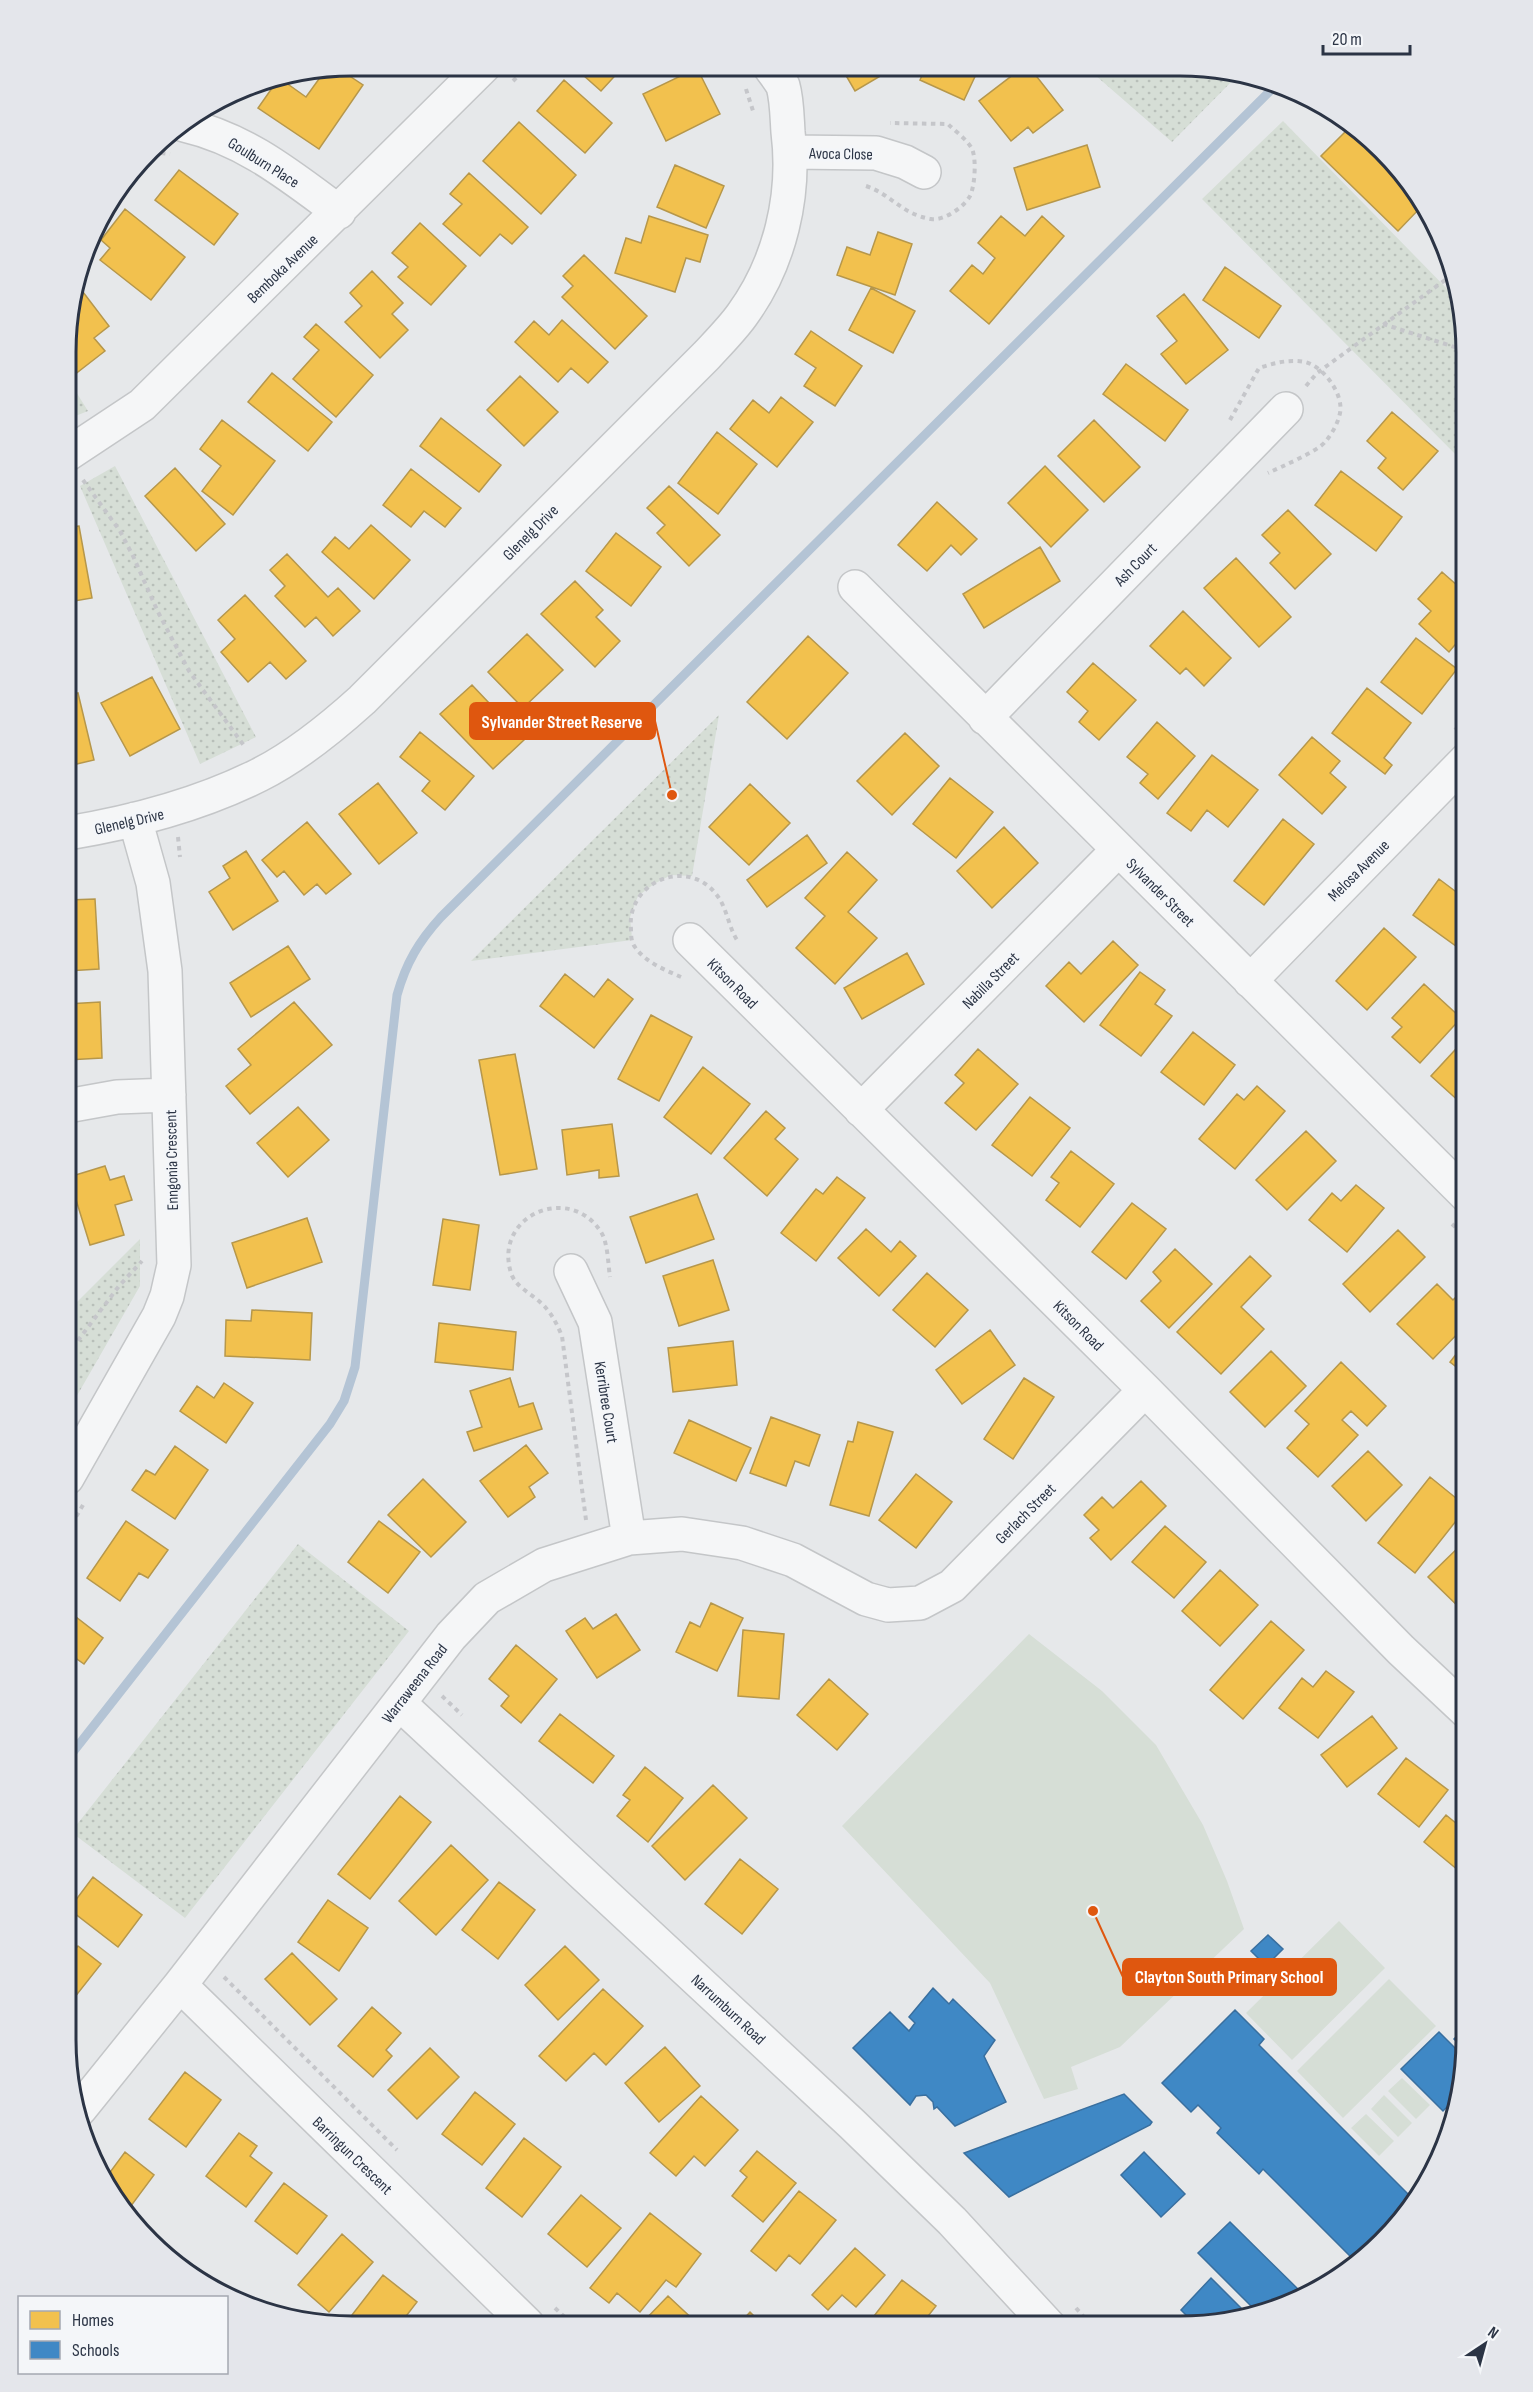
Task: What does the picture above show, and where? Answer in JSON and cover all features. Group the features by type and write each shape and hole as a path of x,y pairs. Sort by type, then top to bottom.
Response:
{"street":[{"name":"Bemboka Avenue","path":"76,449 142,405 339,212 473,76"},
{"name":"Glenelg Drive","path":"76,831 170,811 253,761 322,735 362,700 706,356 756,295 776,250 788,197 791,152 782,85 762,76"},
{"name":"Goulburn Place","path":"193,128 232,139 278,168 339,212"},
{"name":"Avoca Close","path":"791,152 876,153 905,162 924,172"},
{"name":"Ash Court","path":"985,718 1286,409"},
{"name":"Sylvander Street","path":"855,587 1456,1185"},
{"name":"Melosa Avenue","path":"1250,981 1456,770"},
{"name":"Enngonia Crescent","path":"76,1462 154,1324 171,1282 174,1265 168,1010 162,942 153,884 135,819"},
{"name":"Nabilla Street","path":"861,1110 1118,850"},
{"name":"Kitson Road","path":"690,940 1145,1390 1401,1650 1456,1701"},
{"path":"76,1104 117,1096 169,1095"},
{"name":"Kerribree Court","path":"571,1271 595,1322 627,1526"},
{"name":"Gerlach Street","path":"888,1605 920,1603 952,1586 1145,1390"},
{"name":"Warraweena Road","path":"84,2104 180,1985 451,1636 487,1598 544,1565 627,1526 742,1543 793,1560 866,1599 888,1605"},
{"name":"Narrumburn Road","path":"399,1702 852,2124 952,2221 1040,2316"},
{"name":"Barringun Crescent","path":"180,1985 519,2316"}],"path":[{"path":"756,76 757,123"},
{"path":"1286,409 1317,373 1446,279"},
{"path":"1383,324 1456,347"},
{"path":"76,468 86,487 120,531 129,547 158,612 189,671 253,761"},
{"path":"253,743 253,761"},
{"path":"236,752 253,761"},
{"path":"76,1344 144,1258 144,1267"},
{"path":"575,1522 627,1526"}],"shaded area":[{"path":"1096,76 1180,76 1232,82 1172,142"},
{"path":"1283,121 1449,291 1456,334 1456,455 1202,199"},
{"path":"76,392 88,411 76,416"},
{"path":"115,466 256,737 200,764 80,486"},
{"path":"719,715 692,876 671,875 638,896 630,917 632,940 471,961"},
{"path":"140,1239 140,1286 76,1397 76,1303"},
{"path":"298,1544 409,1631 185,1918 76,1836 76,1826"},
{"path":"1029,1634 1102,1691 1156,1745 1203,1825 1244,1929 1120,2047 1071,2067 1078,2089 1044,2099 990,1983 842,1826"},
{"path":"1339,1921 1385,1968 1292,2060 1246,2013"},
{"path":"1389,1979 1436,2026 1343,2118 1297,2071"},
{"path":"1402,2078 1430,2105 1416,2119 1388,2091"},
{"path":"1384,2095 1412,2123 1398,2137 1371,2109"},
{"path":"1366,2114 1394,2141 1379,2156 1351,2128"}],"building: Homes":[{"path":"350,76 363,85 319,149 258,108 272,89 281,86 288,84 306,97 319,79"},
{"path":"584,76 615,76 601,91"},
{"path":"680,76 701,76 720,114 666,141 643,94"},
{"path":"846,76 880,76 855,91"},
{"path":"922,76 975,76 964,100 920,80"},
{"path":"1012,76 1036,76 1063,110 1033,133 1028,127 1011,141 979,101"},
{"path":"564,80 612,123 585,153 537,111"},
{"path":"519,122 576,175 541,214 483,161"},
{"path":"1346,131 1376,157 1418,211 1398,231 1321,156"},
{"path":"1087,145 1100,187 1027,210 1014,168"},
{"path":"675,165 724,186 706,228 657,207"},
{"path":"179,170 238,214 214,245 155,200"},
{"path":"469,173 528,227 512,244 500,234 480,256 443,224 462,204 450,194"},
{"path":"125,209 185,257 151,300 100,260 110,248 101,240"},
{"path":"649,216 708,235 700,262 686,258 675,292 615,273 626,238 641,243"},
{"path":"1001,216 1025,236 1042,216 1064,236 989,324 950,291 972,265 983,274 995,258 978,243"},
{"path":"420,223 466,266 431,305 398,277 408,267 392,253"},
{"path":"878,232 912,244 895,295 837,275 847,247 870,255"},
{"path":"584,255 647,316 615,349 562,297 573,286 563,276"},
{"path":"1225,267 1281,306 1259,338 1203,300"},
{"path":"372,271 403,303 392,314 408,330 380,358 345,322 362,306 350,293"},
{"path":"871,288 915,311 893,353 849,330"},
{"path":"83,293 109,326 94,338 105,351 76,373 77,334"},
{"path":"1184,294 1228,350 1186,384 1161,354 1177,341 1157,316"},
{"path":"562,320 608,362 588,383 571,368 558,382 515,342 534,321 549,335"},
{"path":"316,324 373,375 336,417 293,379 319,350 304,337"},
{"path":"811,331 862,366 835,406 804,386 816,368 795,354"},
{"path":"1126,364 1188,410 1165,441 1103,394"},
{"path":"272,373 332,422 308,451 248,402"},
{"path":"520,376 558,412 524,446 487,410"},
{"path":"781,397 813,422 777,467 730,429 753,400 769,413"},
{"path":"1392,412 1438,451 1403,490 1378,468 1386,458 1367,441"},
{"path":"441,418 501,465 479,492 420,446"},
{"path":"222,420 275,461 233,515 202,491 221,466 200,449"},
{"path":"1094,420 1140,467 1104,502 1058,456"},
{"path":"717,432 757,464 718,514 678,483"},
{"path":"1045,466 1088,510 1051,547 1008,503"},
{"path":"175,468 225,524 196,551 145,496"},
{"path":"411,469 461,508 445,527 424,511 411,527 383,505"},
{"path":"1341,471 1402,517 1376,551 1315,505"},
{"path":"669,486 720,535 689,566 657,533 665,525 647,508"},
{"path":"937,502 977,539 961,555 951,545 927,571 898,545"},
{"path":"1288,510 1331,554 1295,589 1270,563 1280,553 1262,535"},
{"path":"371,525 410,560 374,599 322,552 335,537 349,549"},
{"path":"76,526 79,526 92,598 76,601"},
{"path":"616,533 661,567 631,606 586,571"},
{"path":"1040,547 1060,581 984,628 963,594"},
{"path":"287,554 328,597 338,588 360,611 333,636 316,617 305,627 275,596 285,586 270,570"},
{"path":"1236,558 1291,617 1259,647 1204,588"},
{"path":"1442,572 1456,584 1456,644 1449,652 1419,624 1431,611 1418,599"},
{"path":"575,581 603,610 596,617 620,641 595,667 541,614"},
{"path":"245,595 306,661 286,679 270,662 248,682 221,652 235,639 218,620"},
{"path":"1183,611 1231,658 1204,686 1186,668 1180,674 1150,646"},
{"path":"527,634 563,670 523,708 488,672"},
{"path":"808,636 848,673 787,739 747,702"},
{"path":"1416,638 1456,668 1422,714 1381,682"},
{"path":"1093,663 1136,700 1099,740 1079,722 1088,711 1067,692"},
{"path":"152,677 180,729 130,756 101,703"},
{"path":"472,685 524,740 493,769 440,714"},
{"path":"1367,688 1411,723 1384,758 1392,765 1385,774 1332,733"},
{"path":"76,693 78,693 94,760 76,764"},
{"path":"1157,722 1195,756 1158,799 1140,783 1148,774 1127,757"},
{"path":"420,732 474,776 445,810 422,791 430,781 400,757"},
{"path":"905,733 939,766 892,815 857,781"},
{"path":"1312,737 1340,761 1330,773 1346,787 1322,814 1279,775"},
{"path":"1212,755 1258,790 1228,827 1207,810 1191,831 1167,813"},
{"path":"950,778 993,812 956,858 913,824"},
{"path":"378,783 417,833 379,864 339,814"},
{"path":"750,784 790,823 749,865 709,827"},
{"path":"1283,819 1314,844 1264,905 1234,881"},
{"path":"307,822 351,874 326,894 317,884 304,895 284,871 277,877 262,860"},
{"path":"1004,827 1038,863 992,908 957,871"},
{"path":"807,835 827,863 767,907 747,880"},
{"path":"246,851 278,901 233,930 209,892 230,878 223,866"},
{"path":"847,852 877,880 848,912 877,938 835,984 796,948 825,916 805,898"},
{"path":"1439,879 1456,892 1456,946 1413,915"},
{"path":"95,899 99,969 76,970 76,900"},
{"path":"1384,928 1416,957 1367,1010 1336,981"},
{"path":"1113,941 1138,965 1084,1022 1046,986 1069,962 1081,974"},
{"path":"288,946 310,979 251,1017 230,983"},
{"path":"907,953 924,984 862,1019 844,988"},
{"path":"1140,972 1165,990 1155,1004 1172,1016 1141,1056 1100,1025"},
{"path":"565,974 594,997 608,979 633,999 594,1048 540,1006"},
{"path":"1424,984 1456,1013 1456,1023 1420,1063 1392,1037 1402,1027 1392,1018"},
{"path":"100,1002 102,1058 76,1059 76,1003"},
{"path":"294,1002 332,1045 250,1114 226,1086 251,1065 238,1049"},
{"path":"651,1015 692,1037 659,1101 618,1079"},
{"path":"1193,1032 1235,1065 1204,1105 1161,1072"},
{"path":"978,1049 1018,1084 976,1130 945,1103 964,1083 955,1075"},
{"path":"1456,1049 1456,1099 1431,1076"},
{"path":"515,1054 537,1169 500,1175 479,1060"},
{"path":"703,1067 750,1104 711,1154 664,1117"},
{"path":"1257,1086 1285,1111 1235,1169 1199,1139 1237,1094 1244,1100"},
{"path":"1030,1097 1070,1128 1032,1176 992,1145"},
{"path":"298,1107 329,1140 288,1177 257,1143"},
{"path":"766,1111 785,1128 775,1139 798,1159 767,1196 724,1158"},
{"path":"612,1124 619,1176 599,1178 599,1170 567,1175 562,1130"},
{"path":"1306,1131 1336,1161 1287,1210 1256,1180"},
{"path":"1071,1151 1114,1184 1080,1227 1046,1200 1059,1183 1051,1177"},
{"path":"105,1166 110,1180 124,1176 132,1200 115,1205 124,1235 90,1245 76,1200 76,1175"},
{"path":"837,1177 865,1198 816,1261 781,1233 816,1189 823,1194"},
{"path":"1356,1185 1384,1208 1347,1252 1309,1220 1332,1193 1341,1201"},
{"path":"697,1194 714,1239 646,1263 630,1217"},
{"path":"1132,1203 1166,1229 1126,1279 1092,1252"},
{"path":"307,1218 322,1262 247,1288 232,1243"},
{"path":"443,1219 479,1225 470,1290 433,1285"},
{"path":"866,1229 891,1252 900,1241 916,1256 879,1296 838,1258"},
{"path":"1398,1230 1425,1257 1370,1312 1343,1284"},
{"path":"1175,1249 1212,1284 1169,1328 1141,1301 1161,1281 1153,1272"},
{"path":"1250,1256 1271,1276 1241,1307 1264,1329 1221,1374 1177,1332"},
{"path":"713,1260 729,1310 679,1326 663,1276"},
{"path":"927,1273 968,1310 935,1347 893,1310"},
{"path":"1437,1284 1453,1300 1456,1297 1456,1335 1433,1359 1397,1324"},
{"path":"252,1310 312,1313 310,1360 225,1356 226,1320 251,1321"},
{"path":"439,1323 516,1332 513,1370 435,1362"},
{"path":"990,1330 1015,1365 962,1404 936,1370"},
{"path":"733,1341 737,1385 673,1392 668,1348"},
{"path":"1271,1351 1306,1386 1265,1427 1230,1392"},
{"path":"1456,1354 1456,1367 1450,1362"},
{"path":"1341,1362 1386,1406 1367,1426 1351,1411 1342,1420 1358,1435 1318,1477 1287,1448 1309,1424 1295,1411"},
{"path":"510,1378 519,1407 533,1403 542,1429 474,1451 467,1432 482,1427 470,1391"},
{"path":"1024,1378 1054,1397 1013,1459 984,1439"},
{"path":"224,1383 253,1403 226,1443 180,1411 197,1386 214,1398"},
{"path":"771,1417 820,1435 809,1466 795,1461 786,1486 750,1473"},
{"path":"689,1420 751,1448 736,1481 674,1453"},
{"path":"858,1422 893,1432 869,1516 830,1505 848,1441 853,1442"},
{"path":"526,1445 548,1473 529,1487 535,1497 508,1517 480,1481"},
{"path":"175,1446 208,1470 175,1519 132,1490 146,1470 155,1475"},
{"path":"1368,1451 1402,1485 1366,1521 1332,1486"},
{"path":"916,1474 952,1502 916,1548 879,1520"},
{"path":"1430,1477 1456,1498 1456,1521 1415,1573 1378,1543"},
{"path":"423,1479 466,1522 431,1557 388,1515"},
{"path":"1141,1481 1166,1506 1111,1560 1090,1538 1099,1530 1084,1515 1102,1497 1113,1508"},
{"path":"126,1521 168,1550 148,1578 139,1573 120,1601 87,1578"},
{"path":"379,1521 420,1552 388,1593 348,1562"},
{"path":"1165,1526 1206,1562 1174,1598 1132,1562"},
{"path":"1456,1550 1456,1604 1428,1577"},
{"path":"1220,1570 1258,1605 1220,1646 1182,1611"},
{"path":"711,1603 743,1618 717,1671 676,1652 690,1622 700,1627"},
{"path":"616,1614 640,1650 597,1678 566,1631 585,1618 593,1629"},
{"path":"76,1617 103,1638 84,1664 76,1658"},
{"path":"1271,1621 1304,1650 1243,1719 1210,1690"},
{"path":"743,1630 784,1634 779,1699 738,1696"},
{"path":"516,1645 557,1679 521,1723 501,1706 509,1696 489,1679"},
{"path":"1326,1671 1354,1692 1318,1738 1279,1708 1302,1678 1313,1687"},
{"path":"829,1679 868,1714 837,1750 797,1715"},
{"path":"560,1714 614,1756 593,1783 539,1741"},
{"path":"1372,1716 1397,1748 1347,1787 1321,1755"},
{"path":"1406,1758 1448,1790 1419,1827 1378,1794"},
{"path":"645,1767 683,1798 648,1842 617,1816 630,1800 623,1795"},
{"path":"713,1785 747,1818 685,1880 652,1846"},
{"path":"400,1796 431,1822 370,1899 338,1874"},
{"path":"1446,1815 1456,1823 1456,1868 1424,1842"},
{"path":"451,1845 488,1880 436,1935 399,1901"},
{"path":"740,1859 778,1889 742,1934 705,1904"},
{"path":"93,1877 142,1915 118,1947 76,1914 76,1900"},
{"path":"499,1882 535,1910 498,1959 462,1930"},
{"path":"328,1900 368,1928 339,1971 298,1942"},
{"path":"78,1946 101,1964 76,1996 76,1948"},
{"path":"565,1946 599,1980 558,2020 525,1985"},
{"path":"292,1953 337,1999 310,2025 265,1979"},
{"path":"603,1989 643,2026 606,2065 594,2053 566,2081 539,2056"},
{"path":"372,2007 401,2033 386,2050 392,2056 373,2077 338,2046"},
{"path":"665,2047 700,2086 659,2122 625,2083"},
{"path":"430,2048 459,2077 417,2119 388,2090"},
{"path":"185,2072 221,2100 186,2147 149,2119"},
{"path":"475,2092 515,2124 482,2165 442,2134"},
{"path":"701,2096 738,2130 705,2166 694,2156 676,2176 650,2153"},
{"path":"239,2133 257,2146 250,2156 272,2173 246,2207 206,2176"},
{"path":"524,2138 561,2167 522,2217 486,2188"},
{"path":"757,2151 796,2183 763,2222 732,2196 747,2177 740,2171"},
{"path":"125,2152 154,2175 132,2205 110,2172"},
{"path":"284,2183 327,2216 297,2254 255,2221"},
{"path":"799,2191 836,2220 800,2264 789,2255 776,2271 751,2251"},
{"path":"581,2195 621,2228 587,2267 548,2234"},
{"path":"650,2213 701,2254 676,2287 666,2280 640,2312 617,2293 609,2303 590,2288"},
{"path":"342,2234 373,2262 329,2312 298,2285"},
{"path":"855,2248 885,2275 856,2307 842,2295 828,2310 812,2295"},
{"path":"383,2275 417,2302 406,2316 351,2316"},
{"path":"902,2280 936,2306 928,2316 874,2316"},
{"path":"668,2296 689,2316 649,2316"}],"building: Schools":[{"path":"1268,1935 1283,1949 1266,1966 1251,1951"},
{"path":"933,1988 949,2004 953,1999 995,2040 984,2056 1006,2102 955,2126 937,2107 934,2109 933,2102 926,2095 916,2096 910,2105 853,2048 890,2012 909,2031 915,2023 909,2017"},
{"path":"1235,2010 1264,2039 1259,2045 1409,2195 1376,2235 1351,2257 1263,2169 1259,2174 1217,2133 1221,2128 1198,2105 1191,2112 1162,2083"},
{"path":"1439,2032 1456,2049 1448,2106 1443,2111 1401,2069"},
{"path":"1124,2094 1152,2122 1150,2125 1009,2197 964,2153"},
{"path":"1144,2152 1185,2194 1161,2217 1121,2175"},
{"path":"1230,2222 1298,2289 1251,2306 1198,2253"},
{"path":"1211,2278 1241,2308 1187,2316 1181,2310"}],"waterway":[{"path":"76,1748 330,1424 344,1401 355,1367 397,995 409,963 426,935 441,917 1270,91"}],"place":[{"name":"Sylvander Street Reserve","path":"672,795"},
{"name":"Clayton South Primary School","path":"1093,1911"}]}
